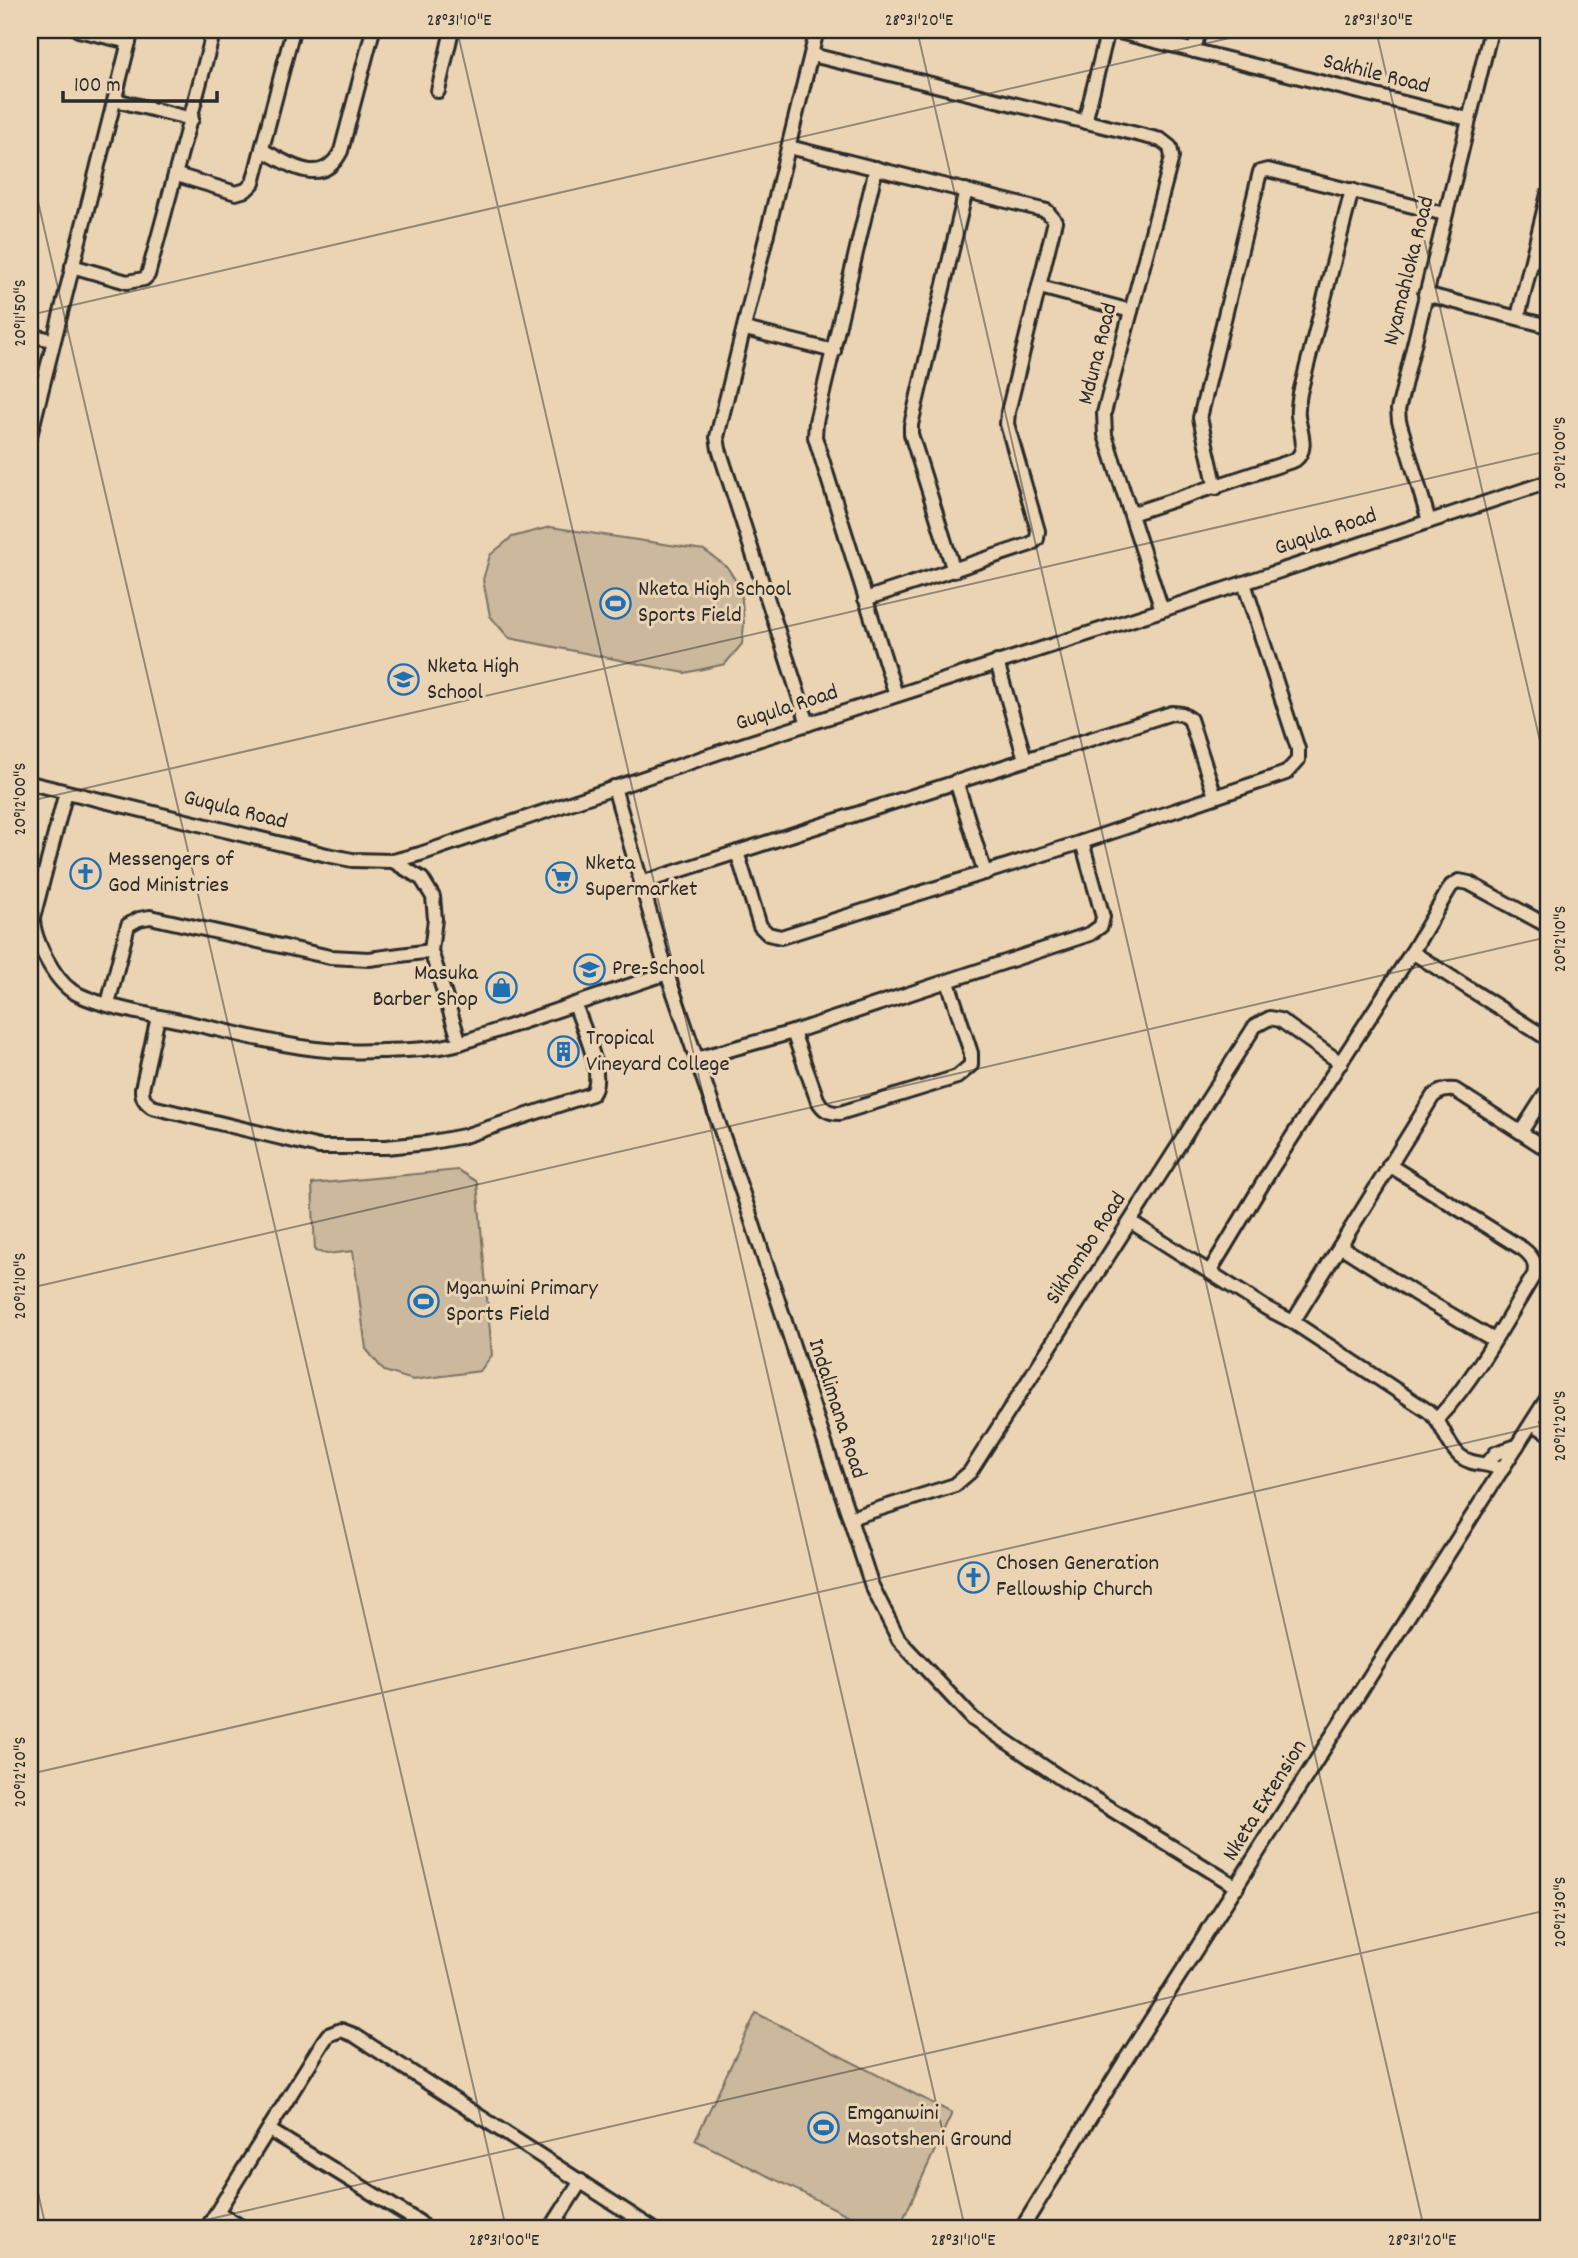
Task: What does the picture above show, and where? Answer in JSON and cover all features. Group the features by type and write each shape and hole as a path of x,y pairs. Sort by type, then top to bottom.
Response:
{"street":[{"path":"30,432 131,36 79,30"},
{"path":"72,266 127,282 144,279 152,267 214,30"},
{"path":"177,175 236,192 250,188 293,30"},
{"path":"262,150 306,171 325,170 336,161 341,152 373,30"},
{"path":"438,90 452,30"},
{"path":"808,724 719,449 718,426 745,329 817,30"},
{"path":"812,55 1085,122 1110,30"},
{"name":"Sakhile Road","path":"1110,30 1468,119"},
{"path":"1194,51 1199,30"},
{"name":"Nyamahloka Road","path":"1429,521 1398,410 1491,30"},
{"path":"115,100 191,119"},
{"name":"Mduna Road","path":"1085,122 1161,140 1170,147 1172,157 1104,413 1104,425 1162,610"},
{"path":"789,147 1047,211 1053,216 1055,225 1007,424 1038,531 1037,539 1031,544 954,571 865,598"},
{"path":"876,168 816,422 815,437 896,695"},
{"path":"1216,488 1200,418 1258,175 1262,170 1445,214"},
{"path":"954,571 911,434 911,425 966,190"},
{"path":"1131,514 1295,460 1302,452 1298,415 1300,393 1352,190"},
{"path":"1518,317 1548,194"},
{"path":"1040,287 1131,311"},
{"path":"1425,295 1548,326"},
{"path":"745,329 834,351"},
{"path":"30,335 52,340"},
{"name":"Guqula Road","path":"30,783 327,855 352,860 393,861 1548,482"},
{"path":"737,852 760,926 768,934 781,937 1082,842 1286,773 1298,760 1296,738 1244,583"},
{"path":"997,662 1026,759"},
{"path":"641,883 956,781 1178,713 1190,719 1216,796"},
{"path":"956,781 985,873"},
{"name":"Indalimana Road","path":"614,788 667,973 872,1586 898,1640 972,1719 1013,1748 1237,1887"},
{"path":"66,792 35,886 33,925 40,947 68,988 82,996 108,1004 287,1044 344,1051 425,1050 460,1043 667,973"},
{"path":"696,1059 793,1032 1090,934 1101,926 1103,917 1082,842"},
{"path":"393,861 422,879 433,897 435,919 431,951 460,1043"},
{"path":"1210,1270 1451,886 1459,881 1469,883 1548,926"},
{"path":"108,1004 126,930 133,922 144,918 156,918 330,957 369,959 431,951"},
{"path":"1412,952 1548,1039"},
{"path":"793,1032 817,1099 821,1107 832,1113 840,1113 957,1077 968,1068 971,1054 948,982"},
{"path":"158,1017 142,1089 146,1102 152,1107 319,1147 400,1146 464,1136 592,1094 596,1088 598,1072 575,1004"},
{"name":"Sikhombo Road","path":"850,1518 913,1500 963,1480 979,1460 1249,1033 1261,1021 1270,1018 1280,1020 1341,1063"},
{"path":"1293,1322 1433,1096 1444,1090 1455,1090 1548,1150"},
{"path":"1521,1132 1548,1090"},
{"path":"1389,1165 1523,1249 1532,1258 1535,1266 1534,1275 1465,1386 1438,1418"},
{"path":"1131,1222 1266,1308 1293,1322 1438,1418 1448,1441 1459,1455 1475,1464 1488,1463 1502,1470"},
{"path":"1340,1245 1494,1340"},
{"name":"Nketa Extension","path":"1022,2228 1548,1396"},
{"path":"1532,1423 1548,1433"},
{"path":"1488,1463 1496,1452 1517,1446"},
{"path":"207,2228 323,2042 328,2035 341,2030 354,2035 652,2228"},
{"path":"269,2130 425,2228"},
{"path":"551,2228 581,2181"},
{"path":"217,2212 243,2228"}],"shaded area":[{"name":"Nketa High School Sports Field","path":"550,527 704,550 727,567 741,589 744,624 742,644 725,664 685,673 509,638 490,616 483,580 490,555 512,537"},
{"name":"Mganwini Primary Sports Field","path":"458,1170 477,1182 492,1355 480,1371 413,1380 384,1371 366,1349 353,1251 327,1254 315,1251 312,1184"},
{"name":"Emganwini Masotsheni Ground","path":"756,2013 952,2113 899,2228 874,2228 695,2140"}],"place":[{"name":"Nketa High School Sports Field","path":"615,603"},
{"name":"Nketa High School","path":"404,680"},
{"name":"Messengers of God Ministries","path":"85,873"},
{"name":"Nketa Supermarket","path":"562,877"},
{"name":"Pre-School","path":"589,969"},
{"name":"Masuka Barber Shop","path":"501,987"},
{"name":"Tropical Vineyard College","path":"563,1052"},
{"name":"Mganwini Primary Sports Field","path":"423,1302"},
{"name":"Chosen Generation Fellowship Church","path":"973,1577"},
{"name":"Emganwini Masotsheni Ground","path":"824,2127"}]}
